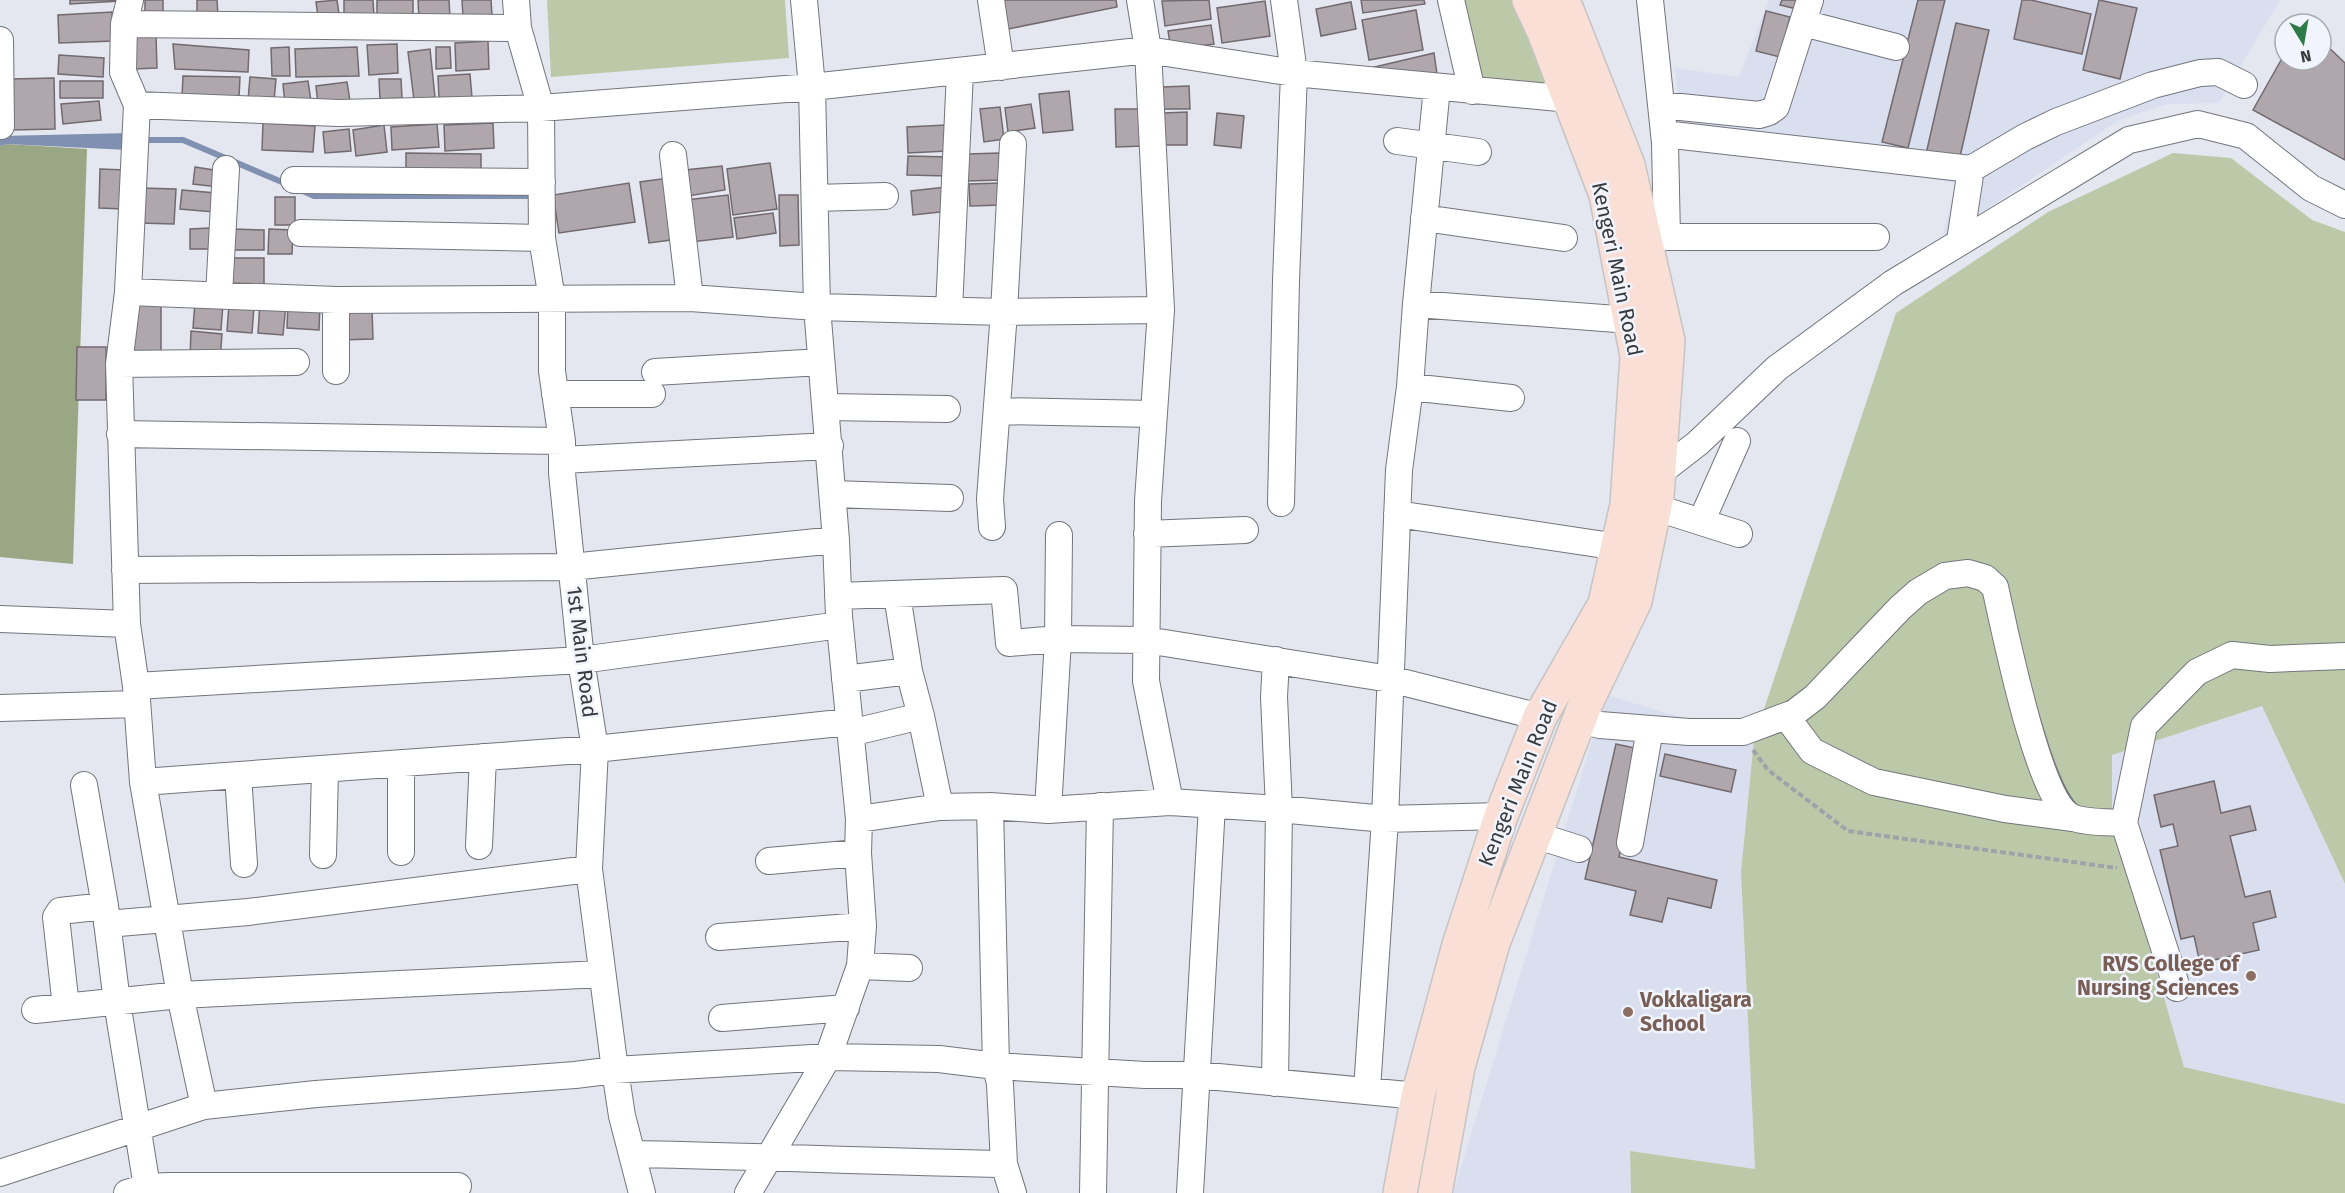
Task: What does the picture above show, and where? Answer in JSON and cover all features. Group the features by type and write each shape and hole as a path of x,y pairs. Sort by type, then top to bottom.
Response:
{"main road":[{"name":"Kengeri Main Road","path":"1435,1193 1458,1066 1493,943 1579,720 1635,601 1641,498 1637,356 1606,195 1529,0"},
{"name":"Kengeri Main Road","path":"1400,1193 1418,1096 1459,945 1501,816 1540,717 1605,604 1627,505 1641,498 1658,474 1668,341 1657,241 1563,0"}],"street":[{"name":"1st Main Road","path":"516,0 518,28 541,108 542,238 552,299 552,371 562,450 581,660 595,749 589,868 601,974 622,1116 642,1193"},
{"path":"748,1193 828,1057 860,966 863,926 858,853 859,819 840,625 830,446 816,307 812,87 804,0"},
{"path":"991,0 1001,67"},
{"path":"1140,0 1148,50 1161,310 1147,534 1146,681 1170,802"},
{"path":"1281,503 1294,73 1284,0"},
{"path":"1451,0 1472,91"},
{"path":"1650,0 1664,134 1657,241 1876,237"},
{"path":"1661,105 1759,115 1769,112 1776,106 1806,11 1896,47"},
{"path":"204,1106 180,995 143,782 136,695 127,624 119,364 128,292 137,105 123,72 127,12 518,28"},
{"path":"0,40 1,126"},
{"path":"137,105 339,113 541,108 812,87 1148,50 1294,73 1570,99"},
{"path":"949,310 960,72"},
{"path":"1664,134 1971,169 2025,137 2056,122 2153,85 2200,73 2218,72 2244,85"},
{"path":"1367,1090 1385,819 1399,470 1410,387 1437,87"},
{"path":"1658,474 1705,436 1777,368 1893,282 2129,140 2198,124 2246,136 2311,188 2345,205"},
{"path":"1397,141 1478,152"},
{"path":"992,527 990,499 1004,312 1013,144"},
{"path":"674,155 690,298"},
{"path":"219,295 226,169"},
{"path":"1960,241 1971,169"},
{"path":"294,180 542,182"},
{"path":"814,198 885,196"},
{"path":"1424,219 1564,238"},
{"path":"301,233 542,238"},
{"path":"128,292 336,300 690,298 816,307 1004,312 1161,310"},
{"path":"336,300 336,371"},
{"path":"1416,304 1630,320"},
{"path":"119,364 296,362"},
{"path":"555,394 821,362"},
{"path":"1410,387 1511,398"},
{"path":"826,407 947,409"},
{"path":"996,411 1154,414"},
{"path":"1662,417 1683,431 1705,436"},
{"path":"120,434 562,450 830,446"},
{"path":"1701,522 1737,441"},
{"path":"833,494 950,498"},
{"path":"1641,498 1738,534"},
{"path":"1397,514 1618,547"},
{"path":"1147,534 1245,530"},
{"path":"1048,810 1058,639 1059,535"},
{"path":"125,570 572,567 836,540"},
{"path":"1579,720 1600,725 1689,732 1743,732 1786,716 1815,697 1918,592 1945,576 1968,573 1985,579 1995,587 2023,706 2048,785 2059,806 2073,818"},
{"path":"838,596 1004,590 1009,643 1058,639 1146,639 1390,679 1540,717"},
{"path":"897,595 909,671 921,716 939,807"},
{"path":"0,619 127,624"},
{"path":"0,708 581,660 840,625"},
{"path":"2177,988 2124,823 2145,726 2197,672 2232,655 2270,659 2345,656"},
{"path":"1275,1083 1279,809 1274,697 1276,660"},
{"path":"845,679 909,671"},
{"path":"143,782 850,728 921,716"},
{"path":"1786,716 1812,751 1874,782 2005,808 2124,823"},
{"path":"1630,843 1650,729"},
{"path":"479,846 483,757"},
{"path":"400,763 401,852"},
{"path":"323,855 325,769"},
{"path":"238,775 244,864"},
{"path":"84,784 138,1126 153,1190 320,1185 458,1186"},
{"path":"859,819 939,807 990,806 1048,810 1170,802 1385,819 1501,816"},
{"path":"1190,1193 1212,805"},
{"path":"990,806 996,1066 1000,1084 1004,1164 1013,1193"},
{"path":"1093,1193 1100,806"},
{"path":"1535,835 1579,849"},
{"path":"769,861 858,853"},
{"path":"66,1007 56,917 60,911 167,918 248,912 589,868"},
{"path":"719,937 863,926"},
{"path":"860,966 909,968"},
{"path":"35,1011 180,995 601,974"},
{"path":"722,1018 846,1008"},
{"path":"0,1173 204,1106 316,1094 615,1070 828,1057 939,1059 996,1066 1145,1075 1197,1075 1418,1096"},
{"path":"633,1155 769,1156 891,1162 1004,1164"}],"path":[{"path":"1743,732 1768,770 1848,831 2139,871"}],"shaded area":[{"path":"1769,0 2280,0 2219,103 2168,104 2119,120 1942,239 1956,183 1683,149 1675,68 1739,77"},
{"name":"Vokkaligara School","path":"1606,695 1754,739 1741,872 1755,1169 1630,1151 1631,1193 1453,1193"},
{"name":"RVS College of Nursing Sciences","path":"2262,706 2345,884 2345,1104 2184,1068 2112,818 2111,755"}],"green space":[{"path":"547,0 785,0 789,58 551,77"},
{"path":"1460,0 1512,0 1546,85 1481,84"},
{"path":"7,144 87,149 73,564 0,557 0,146"},
{"path":"2173,153 2231,158 2312,220 2345,232 2345,884 2262,706 2112,755 2112,818 2184,1067 2345,1104 2345,1193 1631,1193 1630,1151 1755,1169 1741,872 1754,739 1896,313 2048,212"}],"water":[{"path":"130,133 128,150 7,144 0,146 0,136"}],"building":[{"path":"70,0 120,0 120,1 70,4"},
{"path":"145,0 163,0 163,15 145,15"},
{"path":"197,0 217,0 218,16 197,17"},
{"path":"337,0 340,21 319,24 316,2"},
{"path":"344,0 373,0 374,17 344,19"},
{"path":"377,0 413,0 413,18 377,17"},
{"path":"418,0 449,0 450,18 419,19"},
{"path":"462,0 491,0 492,15 463,17"},
{"path":"996,0 1116,0 1117,7 1003,30"},
{"path":"1209,0 1211,19 1165,26 1162,1"},
{"path":"1361,0 1424,0 1425,4 1363,13"},
{"path":"1782,0 1799,0 1797,9 1780,5"},
{"path":"1918,0 1945,0 1908,148 1882,142"},
{"path":"2022,0 2091,14 2082,54 2014,39"},
{"path":"2099,0 2137,8 2120,79 2083,70"},
{"path":"1265,1 1270,36 1222,43 1217,8"},
{"path":"1351,2 1356,29 1321,36 1316,9"},
{"path":"1416,10 1423,50 1369,60 1362,20"},
{"path":"1766,11 1790,17 1780,57 1756,51"},
{"path":"112,12 114,41 59,43 58,15"},
{"path":"1956,23 1989,30 1959,161 1926,154"},
{"path":"1211,25 1214,44 1171,50 1168,31"},
{"path":"156,35 157,68 133,69 132,36"},
{"path":"488,41 489,69 456,71 455,43"},
{"path":"173,44 249,50 248,72 175,69"},
{"path":"397,44 398,73 369,75 367,45"},
{"path":"289,47 290,76 272,76 271,48"},
{"path":"357,47 359,76 296,77 295,49"},
{"path":"436,47 450,47 451,68 436,69"},
{"path":"430,49 435,97 414,100 408,52"},
{"path":"2333,52 2345,63 2345,160 2253,110 2274,72 2333,72"},
{"path":"1434,53 1438,81 1362,70"},
{"path":"59,55 104,58 103,77 58,74"},
{"path":"470,74 472,98 439,99 438,76"},
{"path":"183,76 240,77 239,97 182,97"},
{"path":"250,77 276,79 274,101 248,100"},
{"path":"54,78 55,129 12,130 11,79"},
{"path":"379,79 401,79 402,98 380,99"},
{"path":"60,81 103,81 103,98 60,98"},
{"path":"308,81 311,101 285,105 283,84"},
{"path":"347,82 350,101 318,105 316,86"},
{"path":"1189,86 1190,109 1163,109 1162,87"},
{"path":"1069,91 1073,130 1043,133 1039,94"},
{"path":"99,101 101,120 63,124 61,104"},
{"path":"1031,104 1035,128 1008,132 1005,108"},
{"path":"1000,107 1004,139 984,142 980,109"},
{"path":"1115,109 1143,109 1144,146 1116,147"},
{"path":"1187,112 1187,145 1165,145 1164,113"},
{"path":"1217,113 1244,116 1241,148 1214,145"},
{"path":"263,123 315,126 313,152 262,150"},
{"path":"493,123 494,148 445,151 444,125"},
{"path":"437,124 439,147 392,150 391,127"},
{"path":"384,125 387,152 356,156 353,130"},
{"path":"946,125 947,151 908,153 907,127"},
{"path":"349,129 351,151 325,153 323,132"},
{"path":"406,153 481,154 481,178 406,177"},
{"path":"1000,153 1000,180 968,181 967,154"},
{"path":"908,156 949,157 949,176 907,175"},
{"path":"770,163 777,209 733,215 727,169"},
{"path":"722,166 725,190 688,196 685,170"},
{"path":"195,167 220,171 218,187 193,184"},
{"path":"100,169 125,170 124,209 99,208"},
{"path":"668,178 678,239 649,243 640,182"},
{"path":"629,183 635,222 559,233 553,195"},
{"path":"1001,183 1002,205 970,206 969,184"},
{"path":"946,187 949,211 913,215 911,191"},
{"path":"140,188 176,189 174,224 138,223"},
{"path":"182,190 216,193 214,212 180,209"},
{"path":"728,195 733,237 691,242 686,200"},
{"path":"779,195 798,195 799,245 780,246"},
{"path":"275,197 295,197 295,225 275,225"},
{"path":"773,213 776,233 737,239 734,218"},
{"path":"210,228 211,249 190,249 190,229"},
{"path":"232,229 264,230 264,250 232,250"},
{"path":"269,229 293,230 292,254 268,254"},
{"path":"228,258 264,258 264,284 228,283"},
{"path":"132,302 161,302 161,357 132,357"},
{"path":"195,302 223,304 221,330 193,328"},
{"path":"260,302 286,304 283,335 258,333"},
{"path":"288,303 320,304 319,330 287,328"},
{"path":"229,304 254,306 252,333 227,331"},
{"path":"372,309 373,339 339,340 338,310"},
{"path":"191,331 222,334 220,360 190,358"},
{"path":"77,347 106,347 106,400 76,400"},
{"path":"1616,744 1644,750 1619,857 1717,880 1711,908 1668,898 1662,922 1630,915 1636,891 1585,879"},
{"path":"1665,754 1736,770 1731,792 1660,776"},
{"path":"2214,781 2221,813 2250,806 2256,830 2230,836 2245,897 2270,891 2276,917 2253,923 2259,950 2200,963 2194,936 2181,939 2160,850 2178,846 2173,824 2161,827 2154,795"}],"waterway":[{"path":"140,140 183,140 289,185"},
{"path":"301,190 314,196 533,196"}],"place":[{"name":"RVS College of Nursing Sciences","path":"2251,976"},
{"name":"Vokkaligara School","path":"1628,1012"}]}
